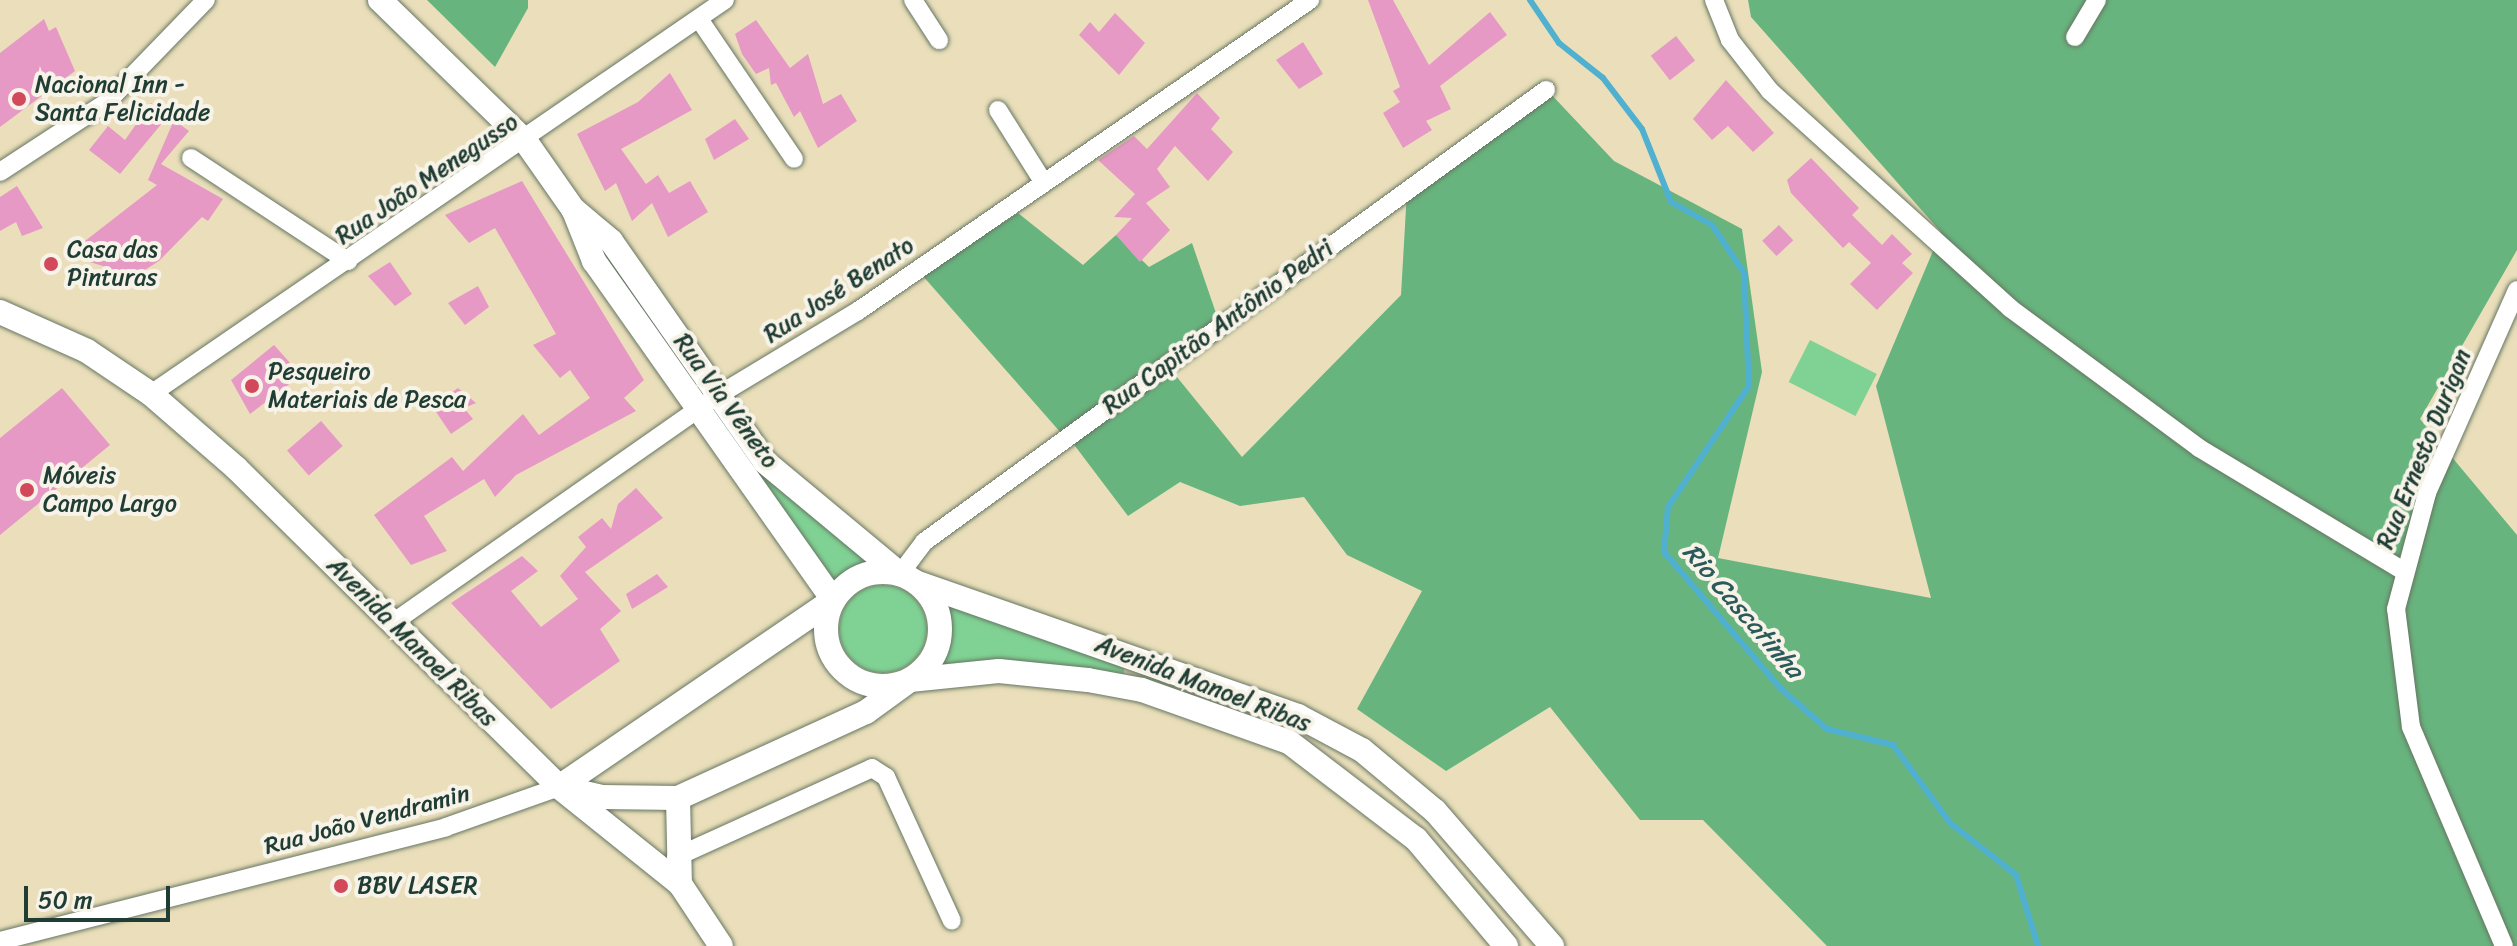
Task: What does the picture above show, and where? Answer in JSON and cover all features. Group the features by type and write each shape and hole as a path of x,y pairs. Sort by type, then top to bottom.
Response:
{"main road":[{"name":"Rua Via Vêneto","path":"380,0 526,142 573,209 611,241 833,600"},
{"name":"Avenida Manoel Ribas","path":"0,312 87,351 151,394 394,622 559,787 602,797 678,798 866,712 966,673"},
{"name":"Rua Via Vêneto","path":"708,402 765,462 909,578"},
{"path":"721,946 680,884 559,787 833,600 862,575 909,578 931,596 941,633 936,652 910,680 874,686 841,669 825,636 833,600"},
{"name":"Avenida Manoel Ribas","path":"909,578 1298,716 1362,750 1435,811 1552,946"},
{"name":"Avenida Manoel Ribas","path":"866,712 910,680 966,673 1037,673 1142,690 1289,742 1416,839 1506,946"},
{"path":"678,798 676,857 680,884"}],"street":[{"path":"0,172 107,102 206,0"},
{"name":"Rua João Menegusso","path":"151,394 526,142 725,0"},
{"path":"913,0 939,40"},
{"name":"Rua José Benato","path":"394,622 708,402 858,311 1042,180 1310,0"},
{"path":"1714,0 1730,40 1770,91 2010,308 2199,448 2402,570"},
{"path":"2075,37 2097,0"},
{"path":"699,19 794,159"},
{"name":"Rua Capitão Antônio Pedri","path":"909,578 924,542 1546,90"},
{"path":"998,110 1042,180"},
{"path":"191,158 348,261"},
{"name":"Rua Ernesto Durigan","path":"2504,946 2411,727 2396,652 2402,570 2427,493 2517,290"},
{"path":"676,857 872,768 886,777 952,921"},
{"name":"Rua João Vendramin","path":"0,941 446,827 559,787"}],"green space":[{"path":"427,0 528,0 528,8 495,67"},
{"path":"1748,0 2517,0 2517,250 2420,419 2517,535 2517,946 1827,946 1703,820 1640,820 1550,707 1446,771 1357,709 1422,591 1347,555 1304,497 1240,506 1180,482 1128,516 1069,438 1168,366 1242,457 1401,295 1407,191 1548,91 1614,161 1742,229 1762,372 1718,558 1931,598 1876,386 1941,232 1751,17"},
{"path":"1018,213 1083,265 1116,235 1149,267 1192,243 1218,319 1061,433 922,275"},
{"path":"1810,340 1877,374 1855,416 1789,382"},
{"path":"751,461 873,566 829,588"},
{"path":"883,585 908,592 920,604 927,629 920,654 908,666 883,673 858,666 846,654 839,629 846,604 858,592"},
{"path":"941,597 1124,666 1124,674 979,661 931,673 949,645"}],"building":[{"path":"1368,0 1393,0 1429,65 1490,12 1507,35 1440,86 1451,109 1426,121 1432,130 1403,148 1383,113 1400,102 1393,91 1400,87"},
{"path":"1115,13 1145,43 1119,75 1079,35 1090,22 1099,32"},
{"name":"Nacional Inn - Santa Felicidade","path":"44,19 49,31 56,27 75,71 0,127 0,53"},
{"path":"756,20 790,68 808,54 823,104 841,94 857,121 818,148 800,111 794,117 776,83 771,85 769,68 756,74 742,54 735,34"},
{"path":"1676,36 1695,60 1670,80 1651,56"},
{"path":"1303,42 1323,74 1299,89 1276,60"},
{"path":"670,73 692,110 621,149 646,184 658,175 669,193 690,181 708,212 668,237 652,203 632,221 616,183 605,191 577,134 638,102"},
{"path":"1726,80 1774,133 1753,152 1728,126 1712,140 1693,119"},
{"path":"1197,93 1220,118 1211,129 1233,152 1208,181 1175,146 1157,169 1170,187 1146,203 1170,230 1140,262 1116,235 1132,218 1114,217 1135,194 1098,160 1134,136 1147,149"},
{"path":"151,103 168,116 120,174 89,150 108,126 125,140"},
{"path":"735,119 749,139 714,160 705,139"},
{"path":"174,120 189,131 161,164 223,199 208,221 202,217 159,261 118,287 106,267 67,255 157,185 148,180"},
{"path":"1811,158 1859,208 1852,215 1882,245 1892,234 1912,254 1902,263 1913,273 1877,310 1850,284 1871,263 1849,242 1843,248 1791,193 1787,180"},
{"path":"522,181 644,380 624,398 636,411 516,475 495,497 484,479 424,516 447,551 411,565 374,515 452,457 463,471 523,414 539,435 590,398 570,370 560,378 533,345 556,334 495,228 469,243 445,215"},
{"path":"17,186 43,228 22,236 16,222 0,231 0,197"},
{"path":"1779,225 1793,240 1777,256 1762,241"},
{"path":"390,262 412,294 395,306 368,276"},
{"path":"478,286 489,307 465,325 448,303"},
{"path":"274,345 301,375 250,414 231,380"},
{"name":"Móveis Campo Largo","path":"62,388 110,445 0,535 0,438"},
{"path":"458,388 476,403 464,408 473,419 451,434 432,406"},
{"path":"321,421 343,446 309,475 287,451"},
{"path":"636,488 663,518 585,572 621,611 600,629 620,661 551,709 451,603 522,556 538,571 511,591 541,627 578,599 560,576 586,547 578,537 602,518 611,529 618,504"},
{"path":"657,574 668,587 632,609 626,594"}],"waterway":[{"name":"Rio Cascatinha","path":"1530,0 1559,43 1603,78 1642,129 1671,202 1712,225 1744,273 1749,386 1668,507 1664,552 1780,688 1827,729 1893,745 1950,823 2016,875 2038,946"}],"place":[{"name":"Nacional Inn - Santa Felicidade","path":"19,99"},
{"name":"Casa das Pinturas","path":"51,264"},
{"name":"Pesqueiro Materiais de Pesca","path":"252,386"},
{"name":"Móveis Campo Largo","path":"27,490"},
{"name":"BBV LASER","path":"341,886"}]}
